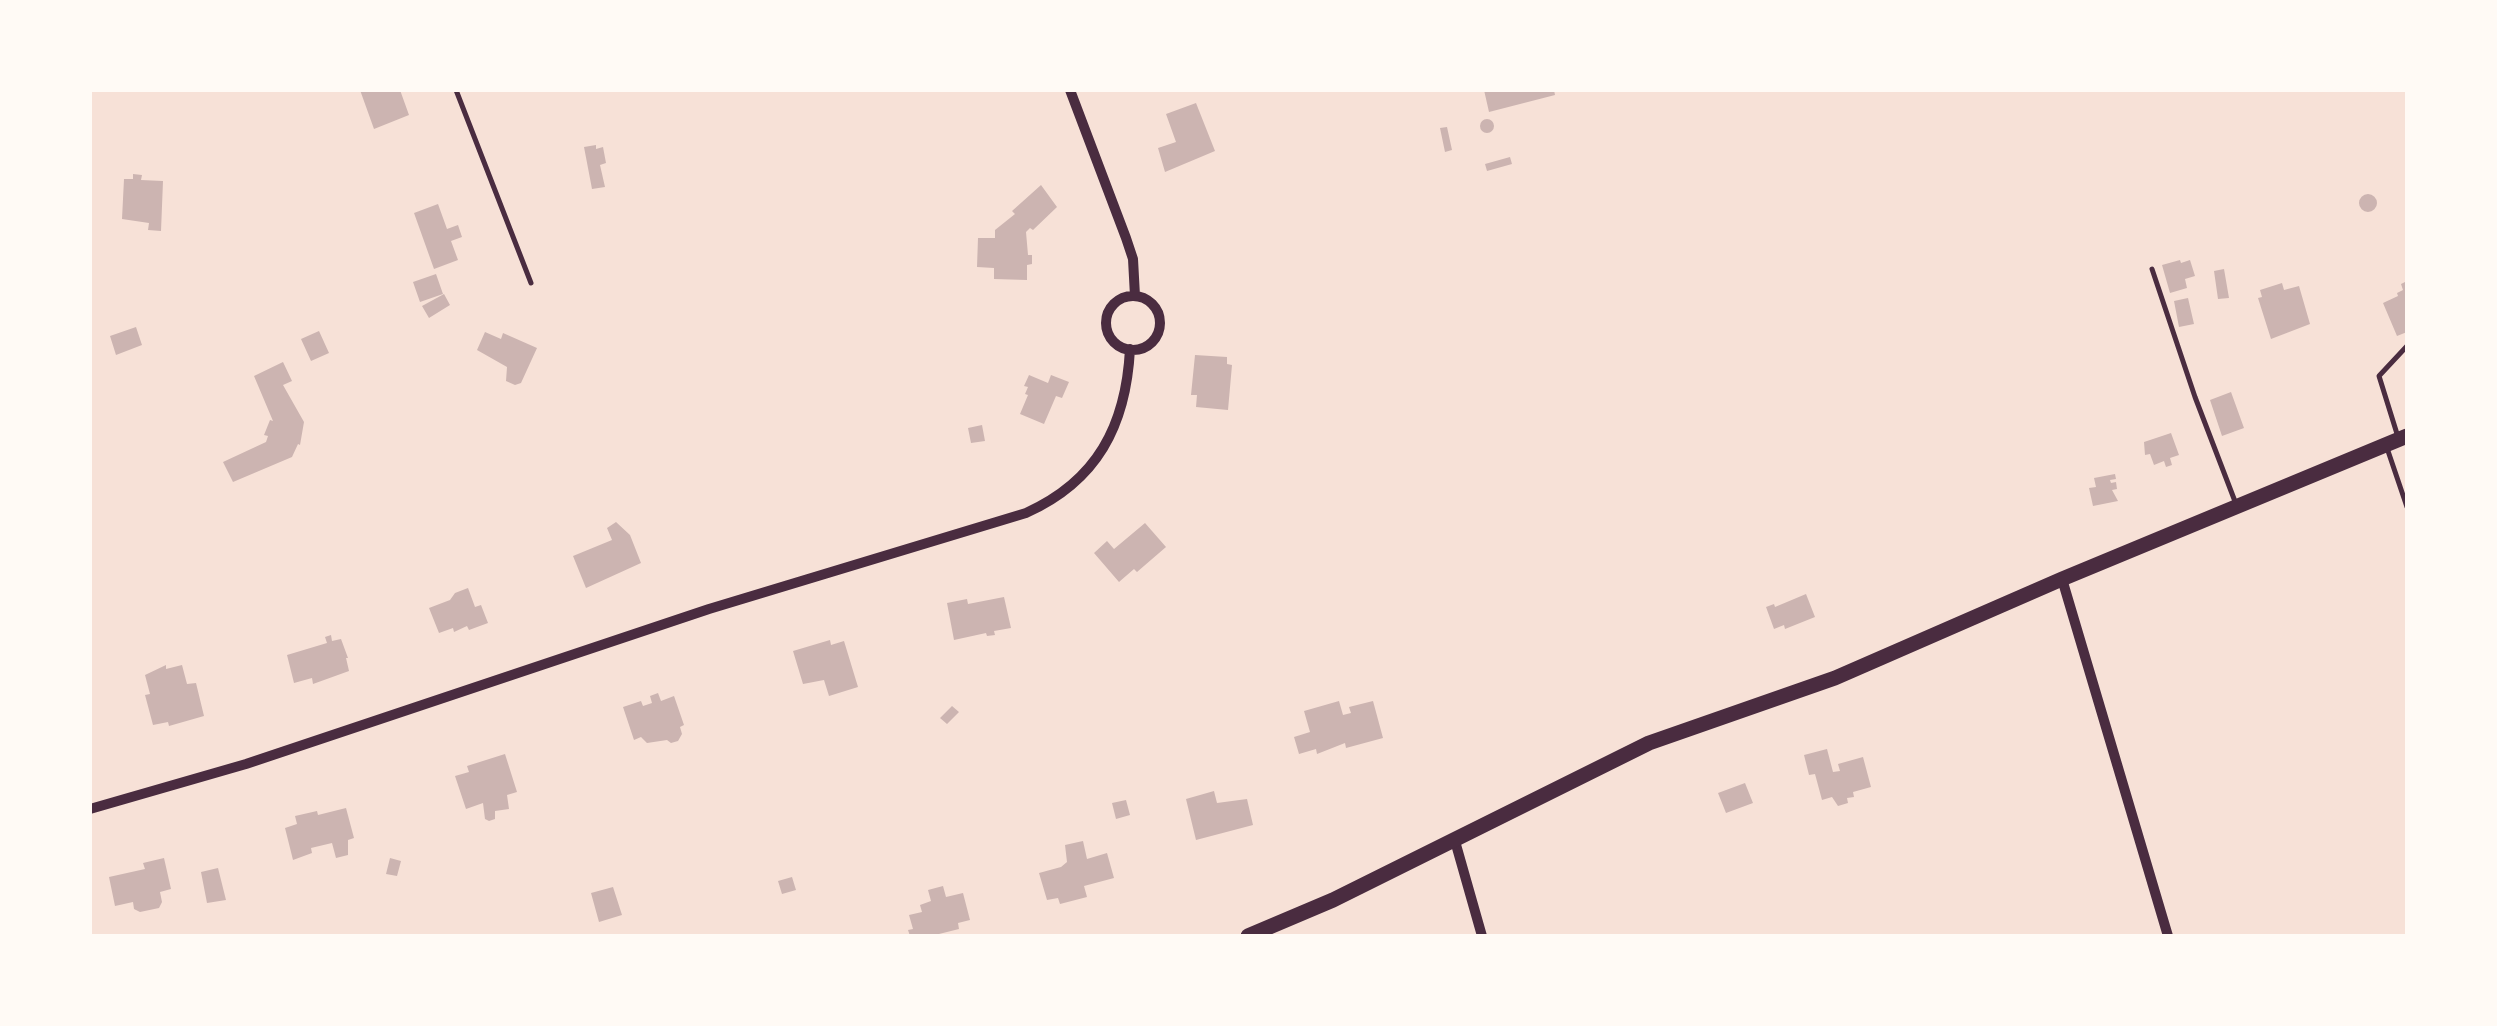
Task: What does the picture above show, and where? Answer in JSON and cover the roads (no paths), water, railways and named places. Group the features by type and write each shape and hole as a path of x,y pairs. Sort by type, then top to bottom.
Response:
{"main road":[{"path":"1248,936 1455,840 1649,743 1835,678 2397,440"}],"street":[{"path":"1070,90 1133,260 1135,296"},
{"path":"1135,296 1155,306 1160,323 1154,340 1147,346 1130,349 1110,335 1107,318 1116,302 1135,296"},
{"path":"90,809 246,764 709,610 984,527 1056,500 1074,484 1112,433 1126,388 1130,349"},
{"path":"2062,579 2168,936"},
{"path":"1455,840 1482,936"}],"lane":[{"path":"456,90 532,283"},
{"path":"2152,269 2237,507"},
{"path":"2407,346 2379,376 2397,440 2407,508"}]}
